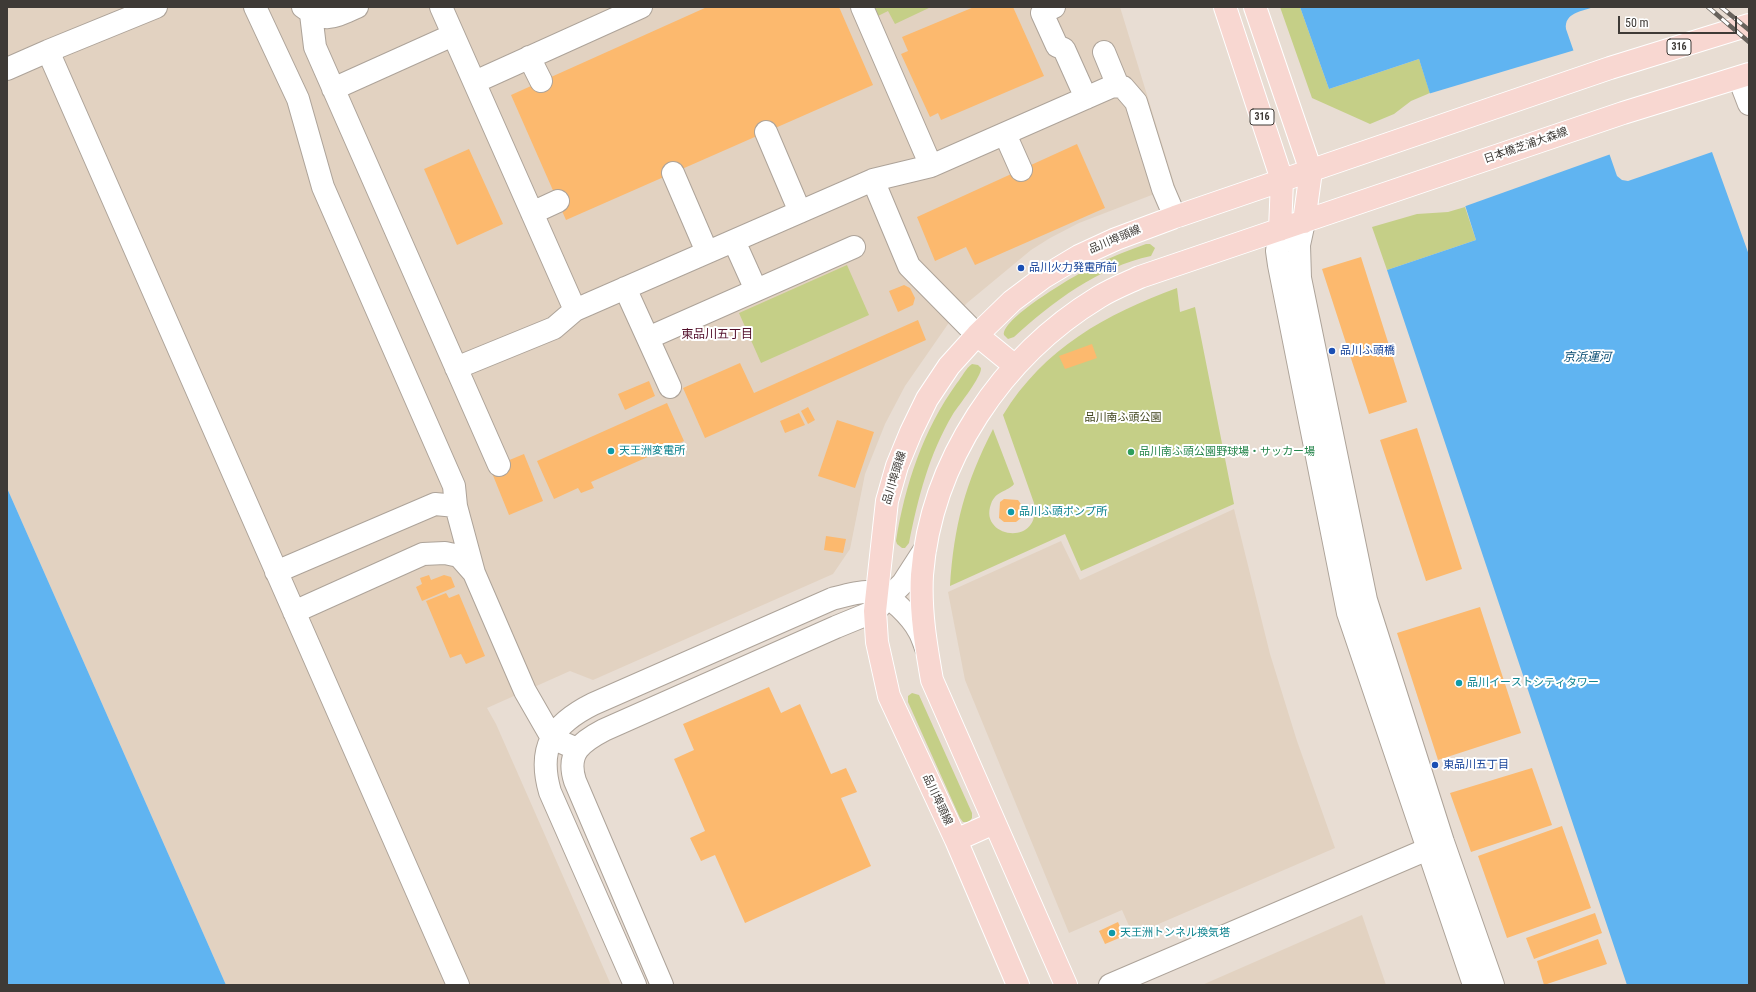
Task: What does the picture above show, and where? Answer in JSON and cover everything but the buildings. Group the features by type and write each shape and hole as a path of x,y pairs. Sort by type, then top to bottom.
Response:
{"main road":[{"name":"316","path":"1226,7 1282,180 1280,230"},
{"name":"316","path":"1254,7 1311,170 1304,222"},
{"name":"316","path":"1282,180 1610,68 1749,25"},
{"name":"日本橋芝浦大森線","path":"1280,230 1623,112 1744,76"},
{"name":"品川埠頭線","path":"1018,985 956,840 889,696 877,642 887,501 897,466 927,400 949,366 977,335 1012,302 1050,273 1079,256 1110,242 1174,217 1282,180"},
{"path":"1066,985 932,680 923,626 922,576 925,549 937,500 957,450 978,413 1015,366 1040,340 1069,317 1100,296 1140,277 1280,230"},
{"path":"977,335 1015,366"},
{"path":"956,840 994,823"}],"street":[{"path":"7,69 156,7"},
{"path":"255,7 298,99 323,187 454,486 456,506 474,573 525,691 552,738 576,749"},
{"path":"307,10 324,18 334,17 356,7"},
{"path":"441,7 575,310"},
{"path":"475,82 530,57 605,14 641,7"},
{"path":"862,7 931,166"},
{"path":"1054,7 1042,13 1057,46 1064,49 1086,98"},
{"path":"307,10 315,47 499,465"},
{"path":"333,89 454,35"},
{"path":"48,51 458,985"},
{"path":"1104,52 1118,86"},
{"path":"530,57 541,81"},
{"path":"1744,76 1749,104"},
{"path":"456,368 554,328 575,310 873,180 931,166 1113,86 1123,87 1136,102 1174,217"},
{"path":"766,132 800,212"},
{"path":"1005,134 1021,170"},
{"path":"673,173 707,252"},
{"path":"873,180 910,266 977,335"},
{"path":"532,213 558,201"},
{"path":"1304,222 1299,245 1300,278 1366,600 1474,985"},
{"path":"1280,230 1277,251 1279,265 1343,590 1357,642 1435,845 1493,985"},
{"path":"734,241 756,290"},
{"path":"648,338 854,247"},
{"path":"625,288 670,387"},
{"path":"276,572 435,504 456,506"},
{"path":"662,985 574,781 572,760 576,749 585,741 604,730 836,626 880,600 903,583 925,549"},
{"path":"294,612 423,554 445,553 459,556 474,573"},
{"path":"635,985 550,792 546,778 545,762 548,744 557,729 570,717 593,704 832,599 852,593 880,600 908,616 920,632 927,652"},
{"path":"1110,985 1435,845"}],"shaded area":[{"path":"7,7 1120,7 1175,186 1079,223 1050,238 1031,250 967,303 948,324 905,386 885,424 865,474 850,549 833,574 593,680 570,671 487,708 496,724 611,985 226,985 7,488"},
{"path":"1234,509 1270,654 1297,741 1335,848 1133,935 1122,910 1069,933 965,680 948,592 1061,541 1080,580"},
{"path":"1362,915 1386,985 1202,985"}],"green space":[{"path":"874,7 931,7 895,24 888,11 878,16"},
{"path":"1280,7 1300,7 1329,89 1419,59 1430,93 1411,101 1394,114 1370,124 1312,98"},
{"path":"1465,207 1476,240 1387,270 1372,227 1417,214 1448,212"},
{"path":"1146,244 1150,244 1155,248 1151,256 1113,268 1095,277 1060,299 1014,337 1008,339 1004,335 1006,327 1027,307 1058,286 1101,262"},
{"path":"847,265 869,315 761,363 739,313"},
{"name":"品川南ふ頭公園野球場・サッカー場","path":"1177,288 1180,312 1195,307 1234,504 1081,571 1065,534 950,586 954,543 962,505 975,468 993,429 1014,484 993,499 989,516 993,525 1001,530 1011,533 1020,532 1029,527 1034,517 1034,503 1003,415 1019,391 1057,352 1079,336 1126,309"},
{"path":"972,364 978,365 981,368 980,372 974,384 953,414 937,445 925,477 916,509 909,543 905,548 902,548 896,541 910,479 917,459 934,420 945,401 966,370"},
{"path":"912,693 919,695 972,813 972,818 969,822 963,822 960,818 908,702 908,696"}],"water":[{"name":"京浜運河","path":"1300,7 1594,7 1571,16 1566,24 1566,29 1617,176 1622,180 1628,181 1712,152 1749,255 1749,985 1627,985 1387,270 1476,240 1419,59 1329,89"},
{"path":"7,488 226,985 7,985"}],"pier":[{"path":"1575,50 1611,154 1463,207 1428,94"}],"railway":[{"path":"1708,7 1749,42"},
{"path":"1721,7 1749,30"}],"place":[{"name":"品川火力発電所前","path":"1021,268"},
{"name":"品川ふ頭橋","path":"1332,351"},
{"name":"天王洲変電所","path":"611,451"},
{"name":"品川南ふ頭公園野球場・サッカー場","path":"1131,452"},
{"name":"品川ふ頭ポンプ所","path":"1011,512"},
{"name":"品川イーストシティタワー","path":"1459,683"},
{"name":"東品川五丁目","path":"1435,765"},
{"name":"天王洲トンネル換気塔","path":"1112,933"}],"district":[{"name":"東品川五丁目","path":"717,335"}],"park label":[{"name":"品川南ふ頭公園","path":"1123,418"}]}
